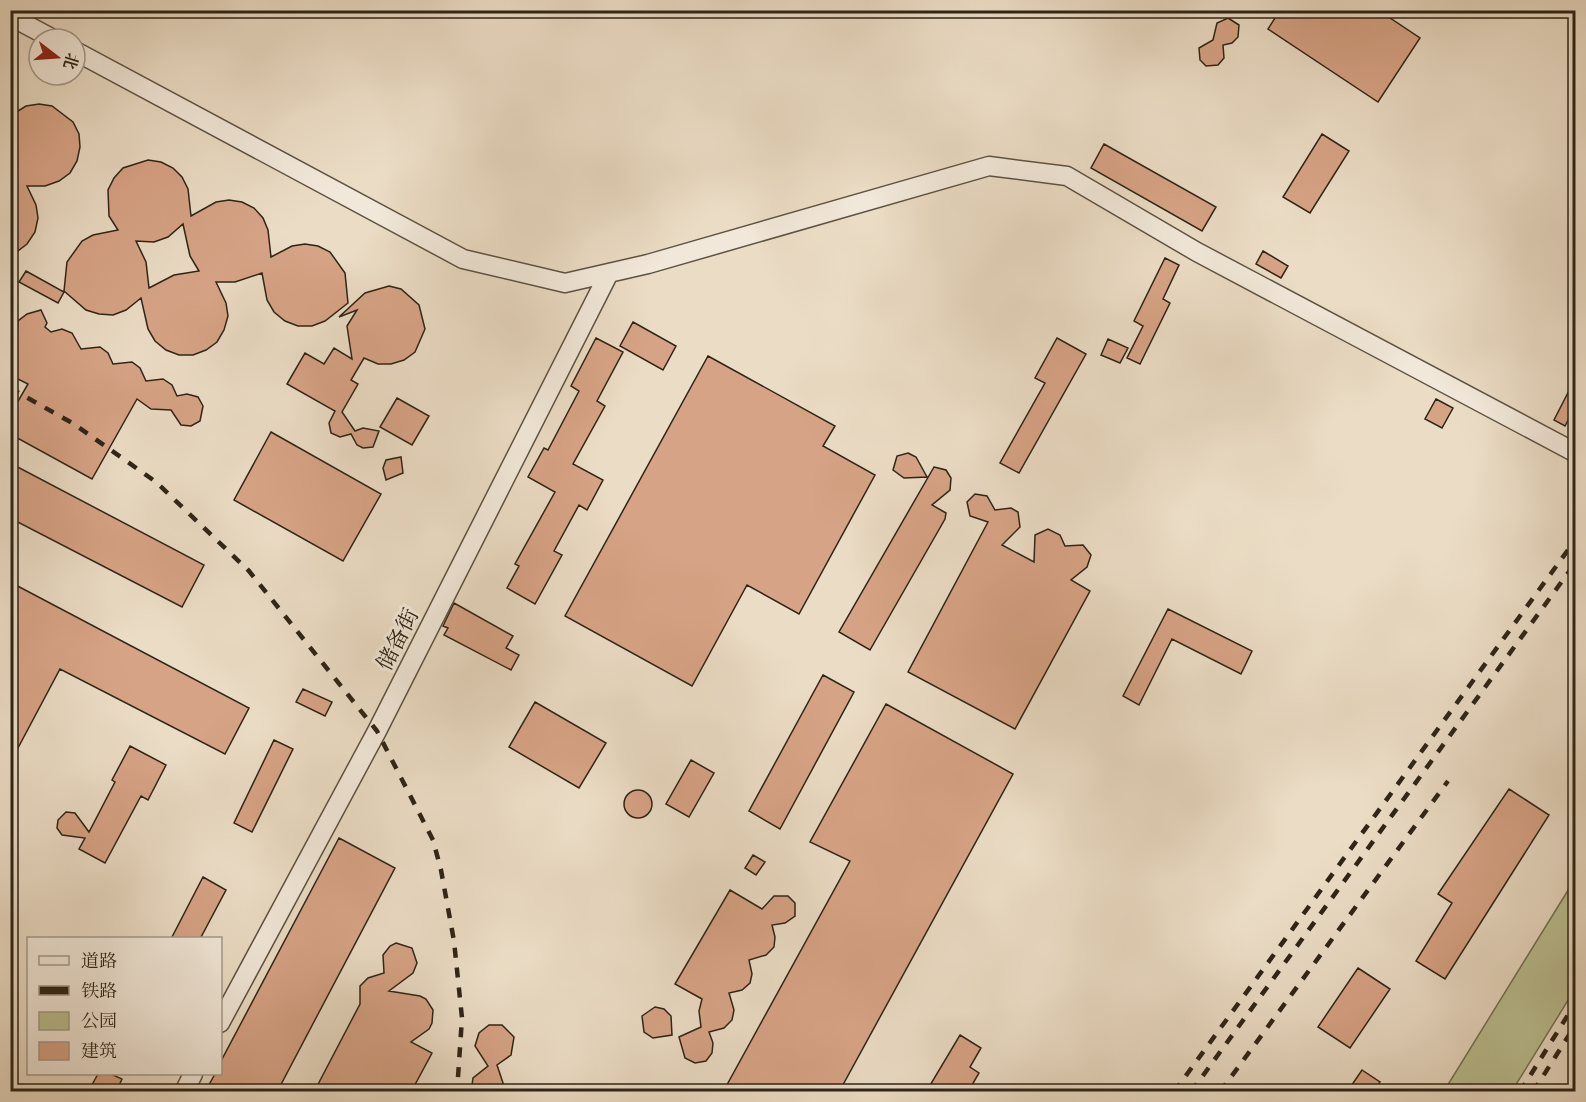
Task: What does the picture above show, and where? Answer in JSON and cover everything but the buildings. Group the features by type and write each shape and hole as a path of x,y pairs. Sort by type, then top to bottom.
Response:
{"street":[{"path":"10,16 31,27"},
{"path":"87,57 463,259 566,283 609,273 989,166 1067,176 1197,252 1575,453"},
{"name":"储备街","path":"222,1019 377,731 609,273"},
{"path":"184,1092 192,1075"}],"green space":[{"path":"1575,879 1575,989 1512,1091 1444,1091"}],"railway":[{"path":"10,388 74,424 156,482 249,571 377,731 433,840 441,870 454,941 462,1018 457,1092"},
{"path":"1174,1092 1576,539"},
{"path":"1191,1092 1576,562"},
{"path":"1220,1092 1448,781"},
{"path":"1520,1092 1576,1002"},
{"path":"1533,1092 1576,1024"}]}
